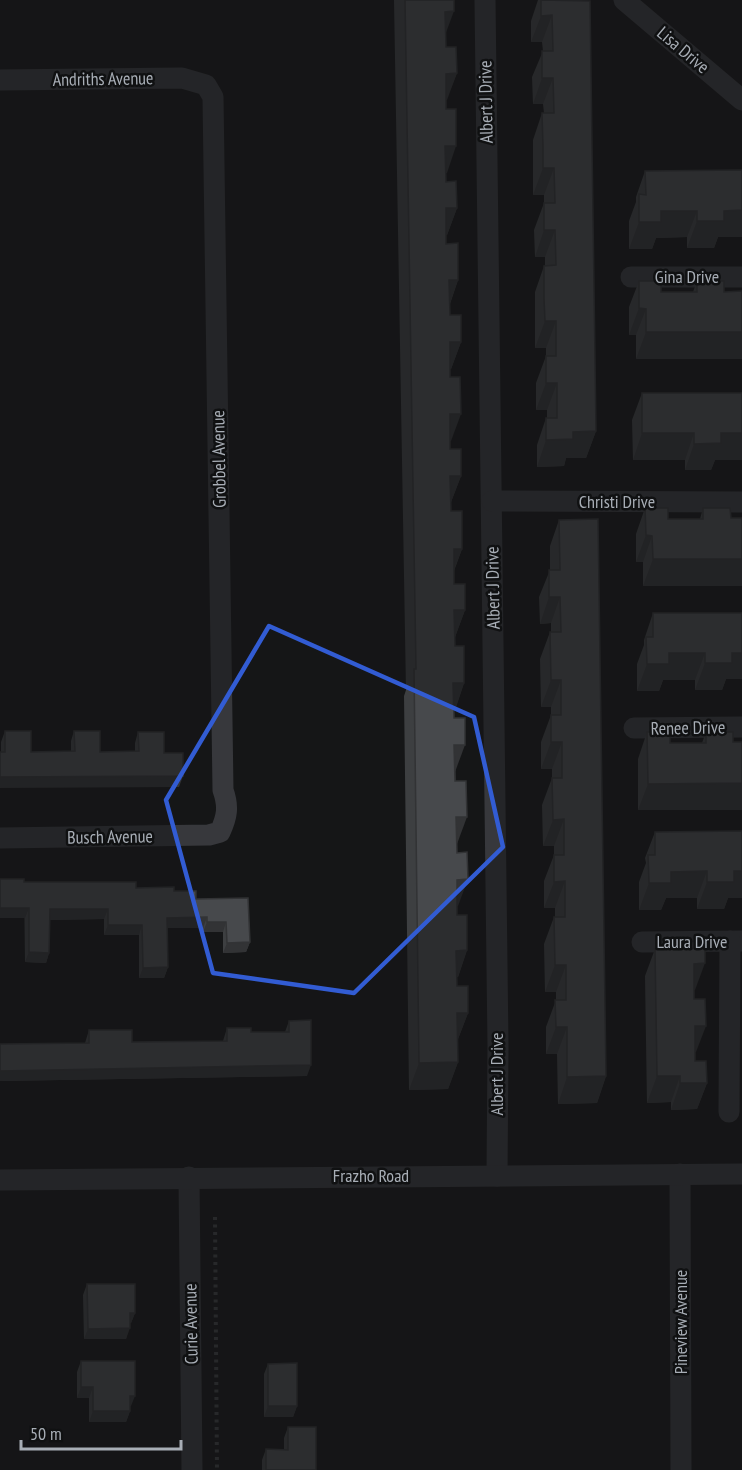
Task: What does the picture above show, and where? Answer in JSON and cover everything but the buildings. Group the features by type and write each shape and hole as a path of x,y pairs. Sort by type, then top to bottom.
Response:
{"street":[{"name":"Albert J Drive","path":"485,0 492,501 497,1176"},
{"name":"Lisa Drive","path":"624,0 742,100"},
{"name":"Andriths Avenue","path":"0,80 182,78 206,85"},
{"name":"Grobbel Avenue","path":"206,85 213,97 214,108 223,790 228,804 226,819 219,832"},
{"name":"Gina Drive","path":"631,277 742,277"},
{"name":"Christi Drive","path":"492,501 742,502"},
{"name":"Renee Drive","path":"634,728 742,727"},
{"name":"Busch Avenue","path":"0,838 194,837 219,832"},
{"name":"Laura Drive","path":"642,942 736,941"},
{"path":"729,1113 736,941"},
{"name":"Pineview Avenue","path":"680,1174 681,1470"},
{"name":"Frazho Road","path":"0,1180 742,1174"},
{"name":"Curie Avenue","path":"189,1177 192,1470"}],"path":[{"path":"215,1217 217,1470"}],"highlighted area":[{"path":"269,626 474,717 503,847 354,993 213,973 166,800"}]}
